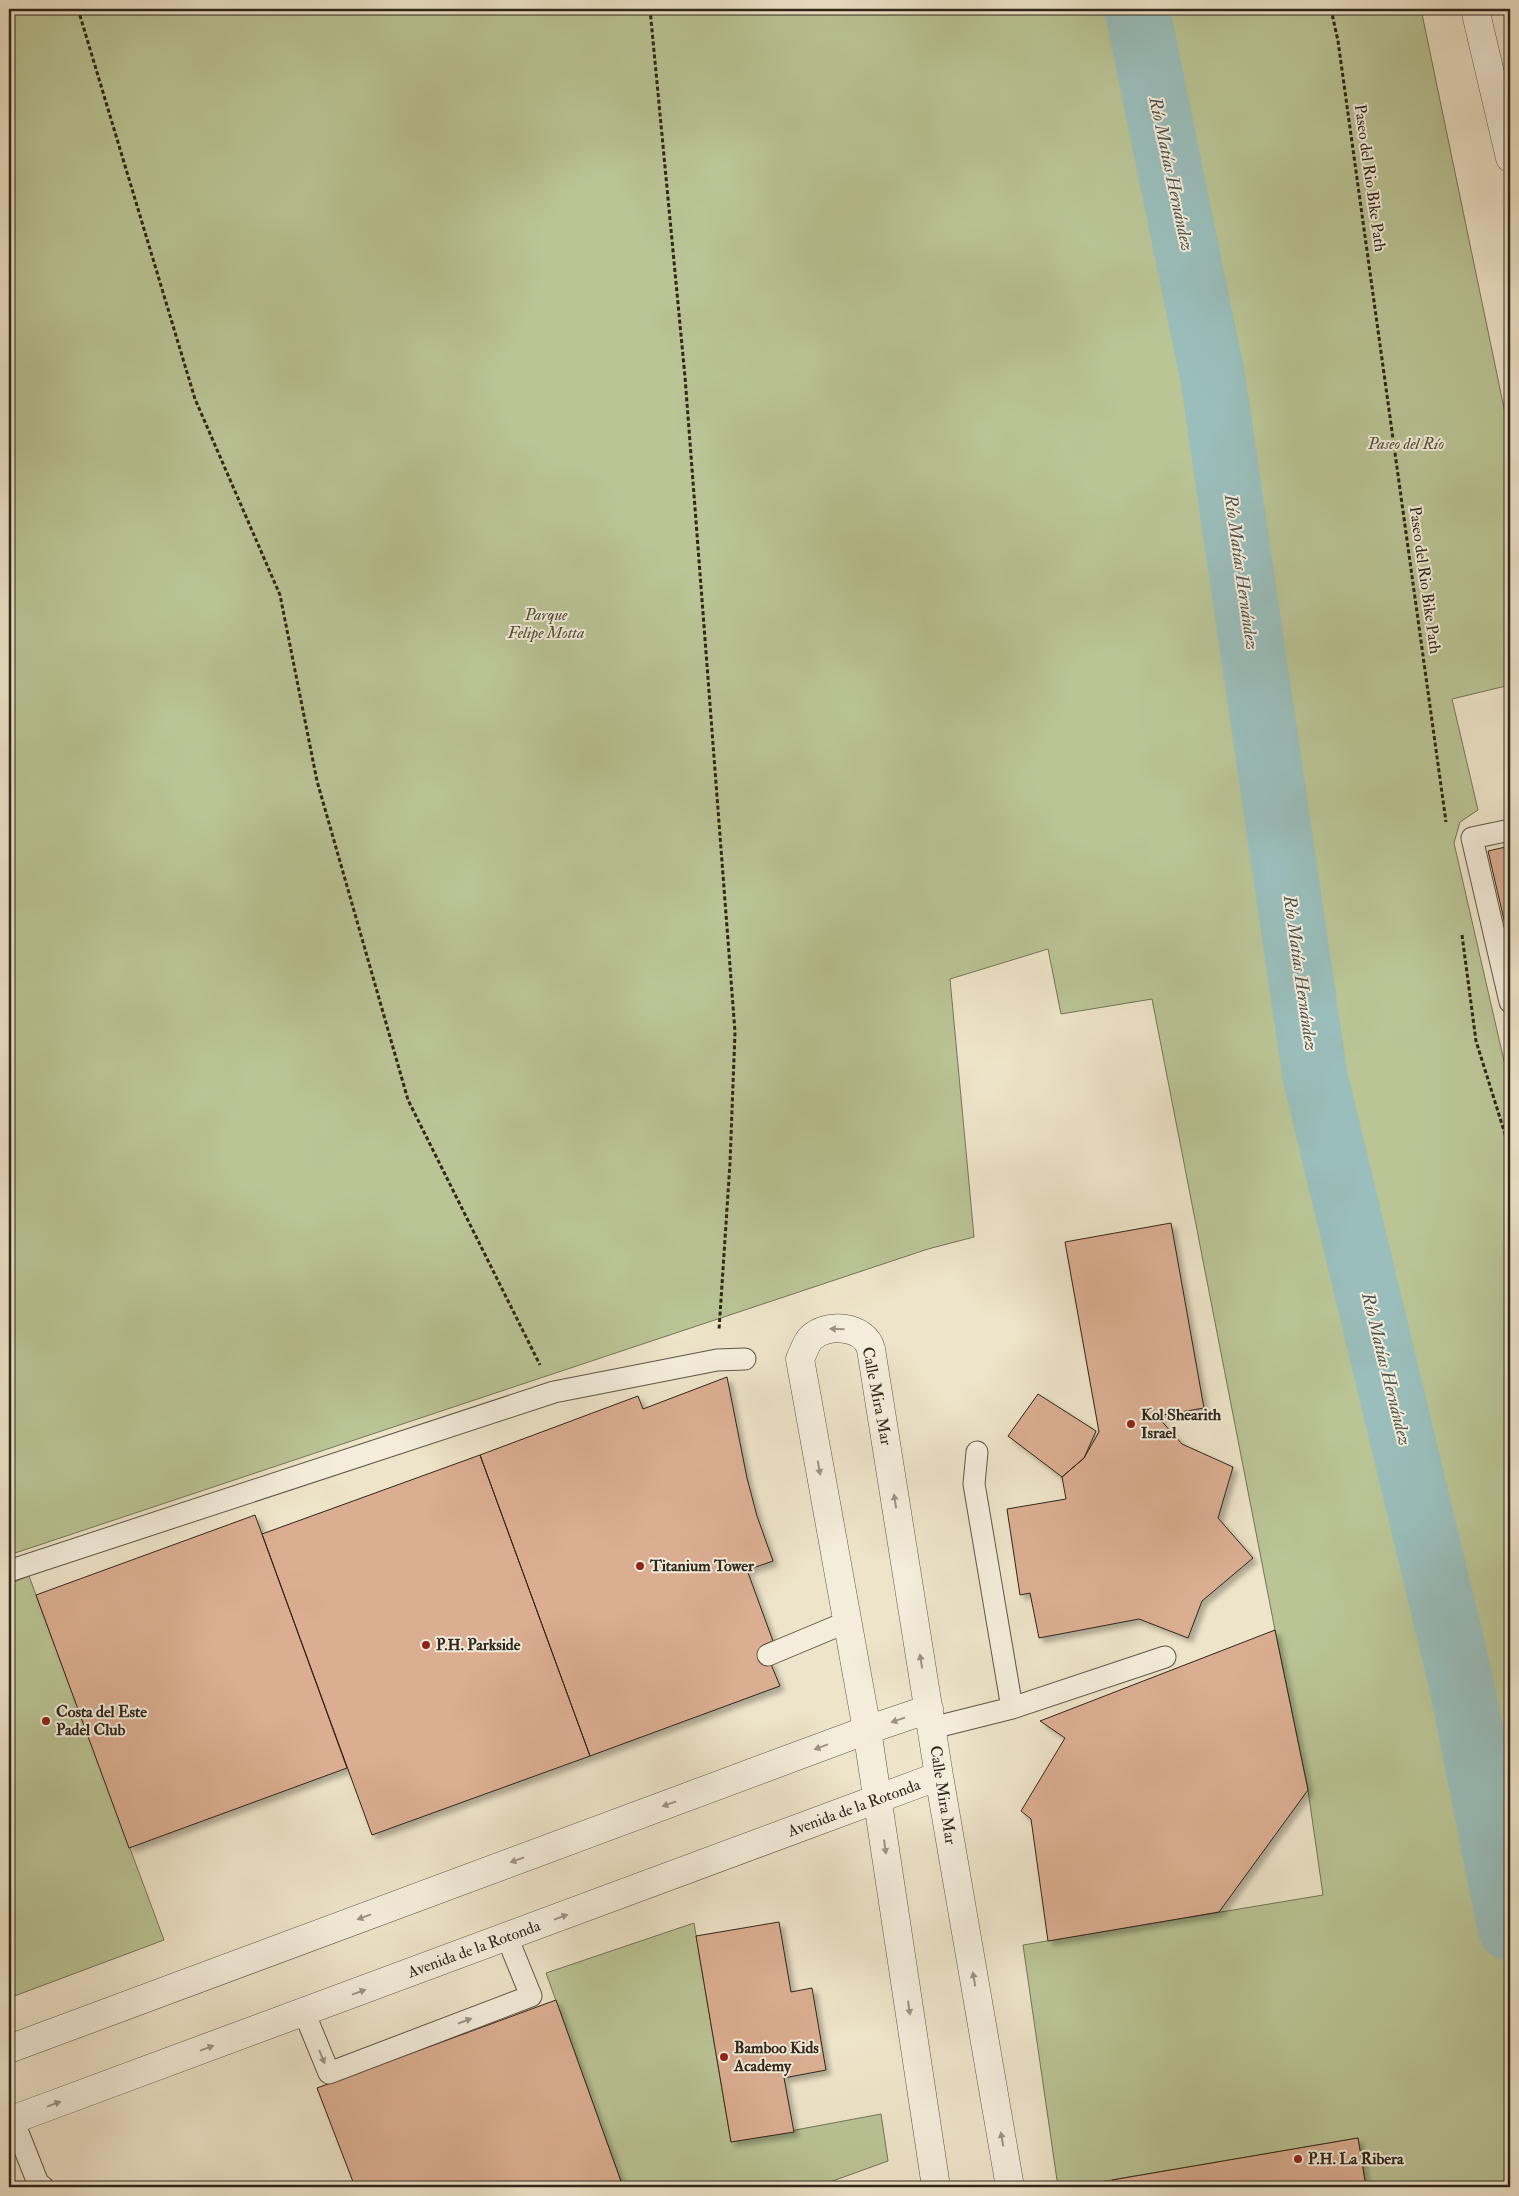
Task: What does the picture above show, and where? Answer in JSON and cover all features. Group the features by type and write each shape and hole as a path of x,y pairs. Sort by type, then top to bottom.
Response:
{"street":[{"path":"1475,9 1510,158"},
{"name":"Calle Mira Mar","path":"936,2187 867,1730 800,1359 812,1337 832,1328 856,1331 869,1343 939,1776 1010,2187"},
{"path":"9,2049 867,1730 931,1719"},
{"name":"Avenida de la Rotonda","path":"11,2121 939,1776"}],"lane":[{"path":"1510,830 1472,838 1510,1002"},
{"path":"9,1571 554,1392 717,1360 744,1359"},
{"path":"977,1452 974,1484 1012,1708"},
{"path":"768,1655 848,1622"},
{"path":"931,1719 1012,1708 1165,1657"},
{"path":"304,2012 329,2073 531,1996 507,1937"},
{"path":"11,2121 36,2186"}],"path":[{"path":"78,9 195,399 280,596 317,780 408,1100 554,1392"},
{"path":"650,9 685,377 735,1032 730,1163 717,1360"},
{"name":"Paseo del Rio Bike Path","path":"1331,9 1338,41 1446,823"},
{"path":"1461,932 1476,1041 1510,1150"}],"green space":[{"name":"Parque Felipe Motta","path":"9,9 1421,9 1510,437 1510,685 1452,699 1478,810 1460,822 1454,843 1510,1087 1510,2187 1366,2187 1358,2138 1070,2187 1058,2187 1023,1945 1323,1895 1308,1790 1152,999 1061,1014 1048,949 950,979 974,1237 928,1249 9,1555"},
{"name":"Costa del Este Padel Club","path":"29,1576 164,1940 9,1998 9,1584"},
{"path":"694,1923 731,2142 881,2114 888,2161 816,2187 623,2187 546,1973"}],"building":[{"path":"1510,846 1510,937 1508,937 1488,851"},
{"name":"Kol Shearith Israel","path":"1171,1223 1204,1408 1157,1416 1182,1444 1233,1467 1218,1518 1253,1558 1202,1601 1188,1638 1139,1619 1039,1638 1030,1593 1020,1595 1007,1509 1066,1499 1062,1477 1084,1458 1099,1432 1065,1242"},
{"name":"Titanium Tower","path":"727,1377 747,1478 757,1516 773,1561 747,1570 773,1641 763,1645 780,1686 590,1756 480,1455 638,1396 643,1409"},
{"path":"1038,1394 1096,1431 1084,1458 1062,1477 1008,1436"},
{"name":"P.H. Parkside","path":"480,1455 590,1756 372,1835 262,1534"},
{"path":"255,1515 347,1768 129,1848 36,1595"},
{"path":"1275,1630 1308,1790 1219,1912 1048,1941 1031,1819 1021,1811 1065,1738 1040,1721"},
{"path":"779,1922 791,1992 812,1988 826,2070 784,2078 794,2132 731,2142 696,1936"},
{"path":"556,2000 623,2187 355,2187 317,2088"},
{"name":"P.H. La Ribera","path":"1358,2138 1366,2187 1113,2187 1112,2180"}],"waterway":[{"name":"Río Matías Hernández","path":"1137,9 1213,379 1315,1076 1461,1682 1510,1928"}],"place":[{"name":"Kol Shearith Israel","path":"1131,1424"},
{"name":"Titanium Tower","path":"640,1566"},
{"name":"P.H. Parkside","path":"426,1645"},
{"name":"Costa del Este Padel Club","path":"46,1721"},
{"name":"Bamboo Kids Academy","path":"724,2057"},
{"name":"P.H. La Ribera","path":"1298,2159"}],"park label":[{"name":"Paseo del Río","path":"1406,444"}]}
